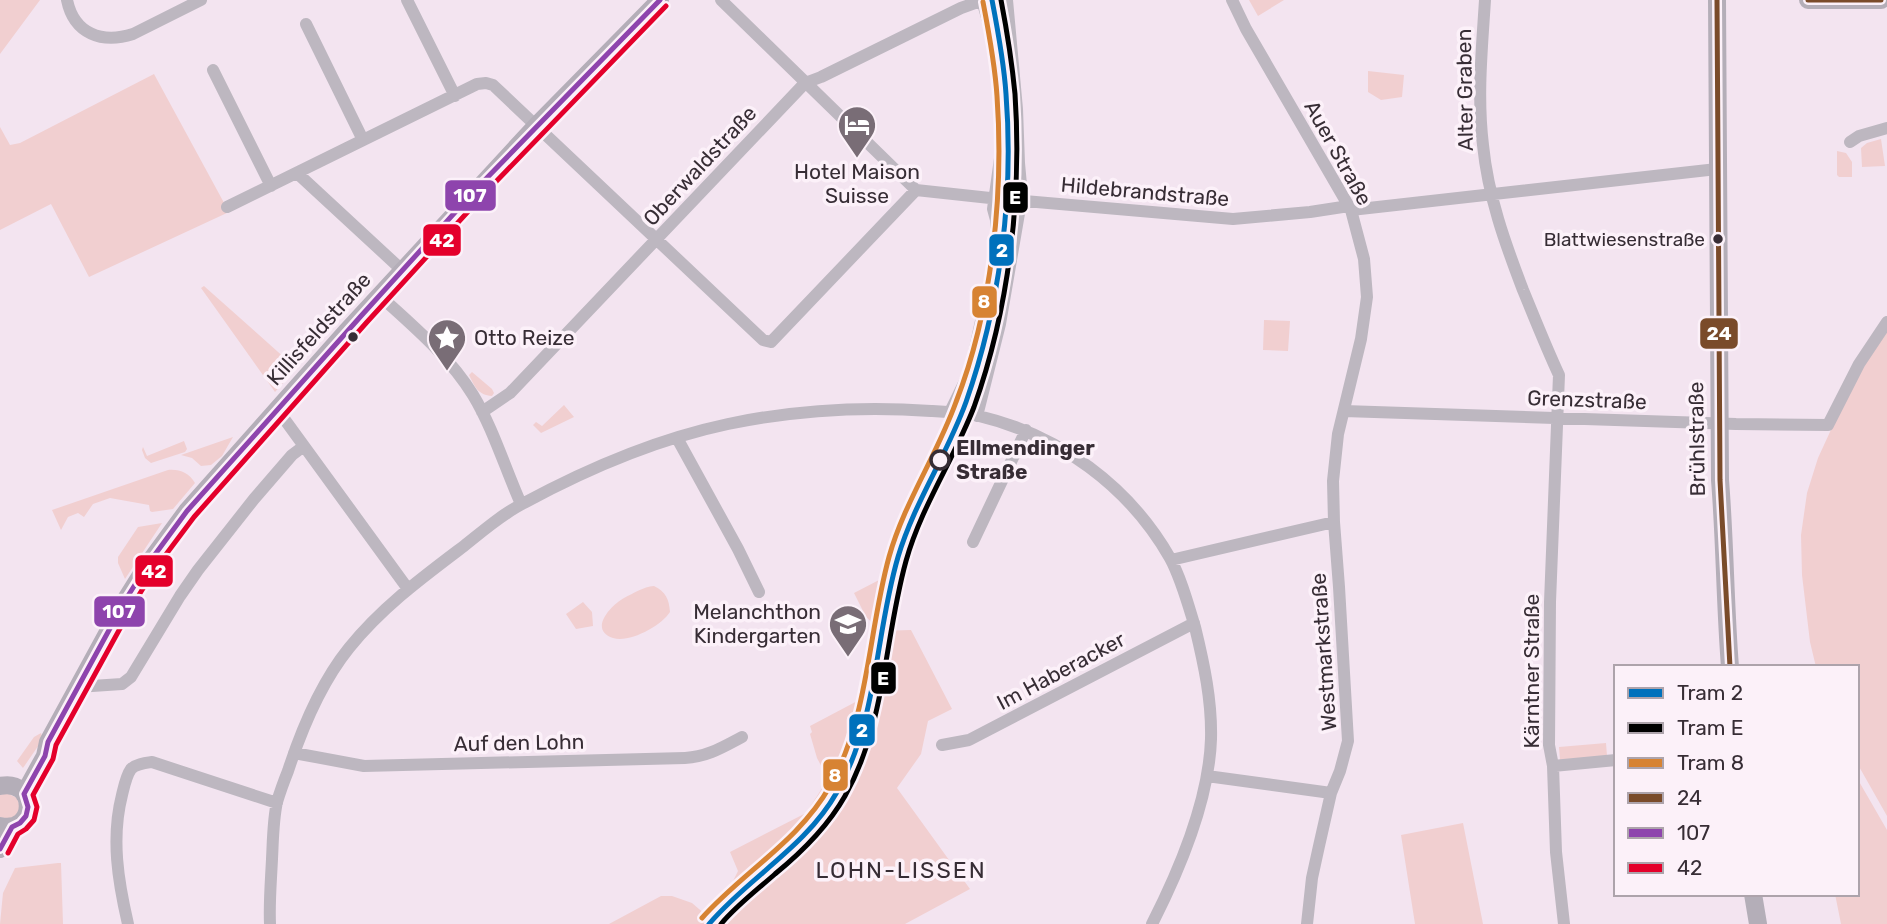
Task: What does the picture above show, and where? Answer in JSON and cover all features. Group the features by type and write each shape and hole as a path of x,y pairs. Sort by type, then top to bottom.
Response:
{"main road":[{"name":"Killisfeldstraße","path":"6,827 20,823 26,816 28,807 12,788 45,756 48,742 126,600 187,510 536,126 660,0"},
{"name":"Brühlstraße","path":"1717,0 1720,480 1730,665"},
{"path":"1808,0 1881,0"},
{"name":"Killisfeldstraße","path":"631,29 641,2"},
{"path":"0,849 6,827"},
{"path":"1753,896 1758,924"}],"street":[{"path":"67,0 75,21 95,36 109,39 133,34 201,0"},
{"path":"407,0 455,96"},
{"path":"227,207 477,84 485,83 493,85 763,340 771,342 916,190 720,0"},
{"path":"950,412 970,371 996,240 994,199 1001,159 1000,111 994,42 982,0"},
{"name":"Oberwaldstraße","path":"482,412 510,393 805,83 982,0"},
{"path":"977,415 1000,324 1021,201 1017,98 1007,0"},
{"name":"Alter Graben","path":"1485,0 1480,75 1482,145 1502,234 1543,342 1559,374 1556,418"},
{"name":"Auer Straße","path":"1231,1 1350,208 1364,259 1367,297 1361,339 1335,457"},
{"path":"306,24 363,140"},
{"path":"214,71 271,186"},
{"path":"1850,142 1859,136 1887,128"},
{"path":"1350,208 1717,169"},
{"path":"297,173 403,271"},
{"name":"Hildebrandstraße","path":"916,190 1233,219 1350,208"},
{"path":"380,296 446,359 461,377 482,412 521,504"},
{"name":"Grenzstraße","path":"1344,411 1719,424 1828,425 1859,364 1887,323"},
{"path":"270,924 277,803 294,753 316,702 347,650 381,612 521,504 590,470 646,448 726,424 783,415 873,408 977,415 1026,430 1048,441 1096,471 1118,490 1142,518 1171,560 1194,623 1204,662 1210,700 1211,735 1207,776 1189,838 1152,924"},
{"path":"277,409 408,589"},
{"name":"Kärntner Straße","path":"1556,418 1549,745 1553,766 1556,852 1564,924"},
{"path":"972,542 1026,430"},
{"path":"677,438 759,592"},
{"path":"77,687 122,684 131,677 198,570 262,489 292,455 304,446"},
{"name":"Westmarkstraße","path":"1307,924 1312,878 1331,793 1348,741 1334,522 1335,457"},
{"path":"1171,560 1334,522"},
{"name":"Im Haberacker","path":"942,745 969,740 1194,623"},
{"name":"Auf den Lohn","path":"294,753 364,766 685,758 708,755 742,737"},
{"path":"1553,766 1614,761"},
{"path":"128,924 118,873 116,839 118,813 126,780 132,769 139,764 152,762 277,803"},
{"path":"1207,776 1331,793"}],"shaded area":[{"path":"0,0 40,0 0,54"},
{"path":"1249,0 1284,0 1258,16"},
{"path":"1368,71 1404,75 1402,97 1381,100 1368,92"},
{"path":"154,74 229,212 89,277 51,204 0,230 0,127 10,145 20,143"},
{"path":"1881,139 1885,166 1862,167 1861,148"},
{"path":"1837,151 1846,153 1852,162 1852,177 1837,175"},
{"path":"204,286 296,368 275,392 201,288"},
{"path":"1264,320 1290,321 1288,351 1263,350"},
{"path":"1887,331 1887,816 1859,767 1859,665 1816,665 1802,575 1801,535 1807,493 1818,458 1852,384"},
{"path":"472,372 492,389 492,396 478,390 469,375"},
{"path":"564,405 574,417 541,433 533,425 536,422 542,426"},
{"path":"233,437 222,456 211,465 201,466 192,458 181,455"},
{"path":"184,441 187,449 185,452 151,463 142,450 143,447 147,456"},
{"path":"168,470 184,472 195,483 173,509 152,512 149,505 110,498 93,504 84,517 78,513 68,517 61,530 52,510"},
{"path":"162,523 125,579 118,557 138,527"},
{"path":"881,579 886,584 877,627 866,617 854,593"},
{"path":"654,586 664,593 670,612 660,623 628,638 613,638 606,634 602,624 613,606 635,592"},
{"path":"583,602 592,612 593,626 576,629 566,614"},
{"path":"911,630 952,709 928,721 921,754 897,788 970,889 905,924 609,924 661,896 672,896 692,903 706,915 729,889 738,871 730,852 806,813 828,779 817,758 810,726 863,698 877,631"},
{"path":"88,693 42,778 40,778 78,699"},
{"path":"41,733 43,739 23,768 17,761 34,737"},
{"path":"1606,743 1607,756 1560,760 1559,747"},
{"path":"1859,781 1887,830 1887,924 1841,924 1835,896 1859,896"},
{"path":"7,793 17,798 20,807 16,816 7,819 0,817 0,795"},
{"path":"1463,823 1483,924 1415,924 1401,835"},
{"path":"61,863 63,924 0,924 3,893 15,868"}],"tram line":[{"name":"2","path":"709,924 810,829 837,792 861,735 898,557 913,517 958,422 978,365 996,289 1008,172 1005,82 992,0"},
{"name":"E","path":"721,924 814,838 845,796 869,740 877,710 899,591 912,541 966,426 986,370 1010,253 1016,173 1015,94 1001,0"},
{"name":"8","path":"702,918 787,840 817,806 830,786 853,731 882,586 895,537 948,422 968,366 987,291 999,172 996,84 983,2"}],"transit line":[{"name":"107","path":"0,849 12,827 26,816 28,807 24,794 45,756 48,742 126,599 187,511 478,187 660,0"},
{"name":"24","path":"1717,0 1720,480 1730,665"},
{"name":"24","path":"1808,0 1881,0"},
{"name":"42","path":"8,853 18,834 34,820 37,807 33,795 53,759 56,745 134,603 155,569 194,517 485,193 666,6"}],"place":[{"name":"Hotel Maison Suisse","path":"857,159"},
{"name":"Blattwiesenstraße","path":"1718,239"},
{"name":"Otto Reize","path":"447,372"},
{"name":"Ellmendinger Straße","path":"940,460"},
{"name":"Melanchthon Kindergarten","path":"848,658"}],"district":[{"name":"LOHN-LISSEN","path":"901,870"}]}
